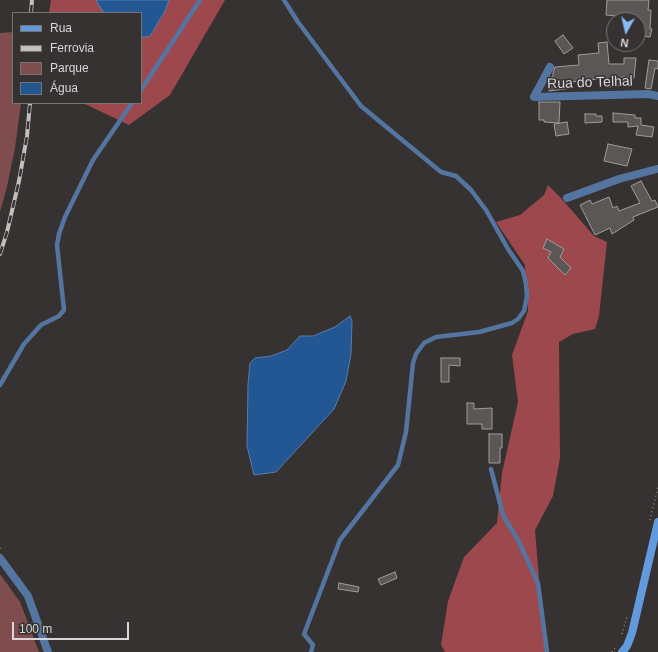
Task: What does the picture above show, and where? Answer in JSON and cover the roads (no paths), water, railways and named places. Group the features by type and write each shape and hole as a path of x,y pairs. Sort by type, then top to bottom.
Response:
{"main road":[{"path":"619,649 627,646 632,633 658,522"}],"street":[{"name":"Rua do Telhal","path":"550,67 534,98 648,94 658,96"},
{"path":"567,198 619,179 658,169 658,160"},
{"path":"0,558 28,596 48,652"}],"lane":[{"path":"142,88 200,0"},
{"path":"284,0 307,34 361,106 441,172 456,176 471,190 486,210 508,249 523,271 526,290 524,311 518,319 512,323 479,332 436,337 424,343 416,354 413,362 406,432 398,465 340,540 304,634 313,645 311,652"},
{"path":"0,384 4,380 10,365 24,344 41,325 59,316 64,310 57,245 59,234 65,217 93,160 131,104"},
{"path":"491,469 503,515 518,540 538,583 547,652"}],"water":[{"path":"96,0 169,0 165,11 150,36 145,37 142,37 142,12 105,12"},
{"path":"350,316 352,321 351,354 346,381 334,409 276,472 254,475 247,446 248,384 250,363 255,358 271,356 287,350 300,336 313,336 335,327"}],"railway":[{"path":"31,12 32,0"},
{"path":"0,254 7,232 19,181 27,136 30,104"}]}
